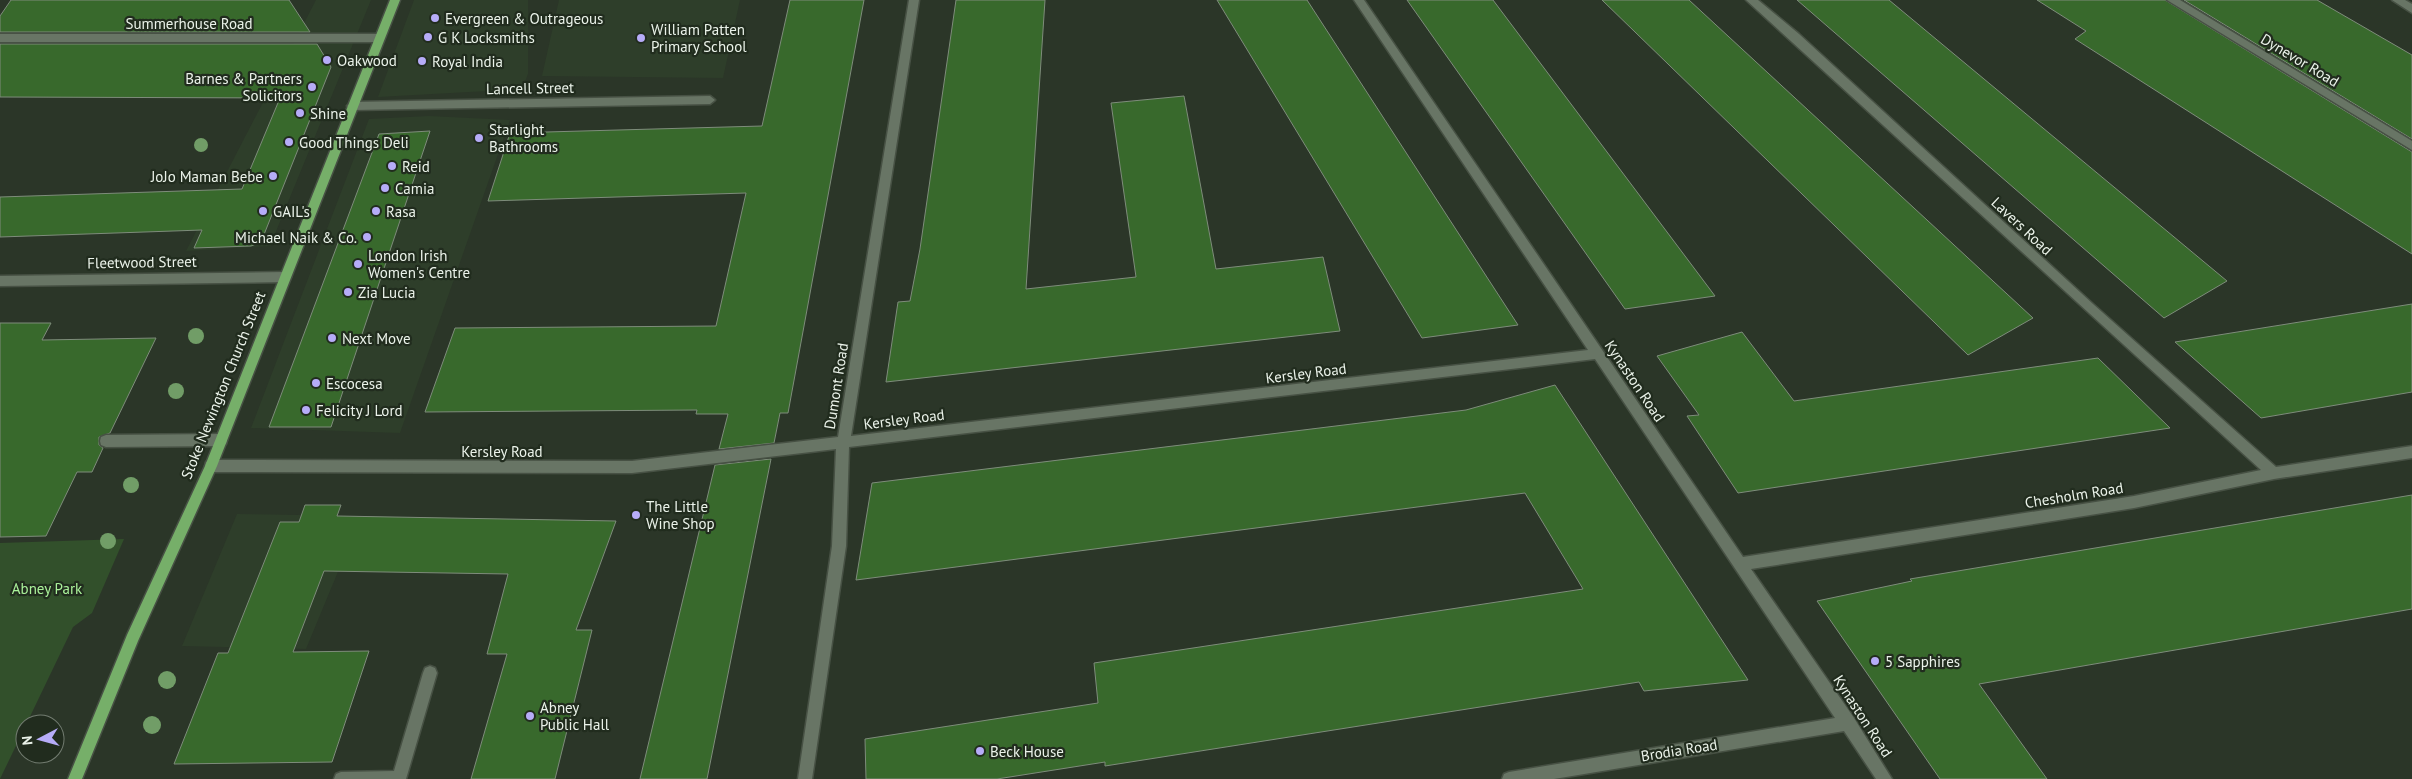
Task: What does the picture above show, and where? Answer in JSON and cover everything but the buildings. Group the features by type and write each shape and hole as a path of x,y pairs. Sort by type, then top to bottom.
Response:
{"main road":[{"name":"Stoke Newington Church Street","path":"75,779 132,640 211,466 395,0"}],"street":[{"name":"Dumont Road","path":"805,779 839,546 843,443 914,0"},
{"name":"Kynaston Road","path":"1359,0 1849,722 1885,779"},
{"name":"Lavers Road","path":"1751,0 1795,37 2089,308 2274,473"},
{"name":"Dynevor Road","path":"2172,0 2412,146"},
{"path":"2397,0 2412,8"},
{"name":"Summerhouse Road","path":"0,38 379,38"},
{"name":"Lancell Street","path":"352,106 710,100"},
{"name":"Fleetwood Street","path":"0,280 285,277"},
{"name":"Kersley Road","path":"211,466 632,467 1598,354"},
{"path":"106,441 221,440"},
{"name":"Chesholm Road","path":"1740,564 2134,502 2274,473 2412,452"},
{"path":"341,779 398,778 430,673"},
{"name":"Brodia Road","path":"1509,779 1849,722"}],"shaded area":[{"path":"316,0 371,0 270,246 186,251"},
{"path":"414,0 528,0 528,74 522,89 378,97"},
{"name":"William Patten Primary School","path":"559,0 740,0 723,78 542,76"},
{"path":"429,116 510,120 400,433 251,428 369,119"},
{"path":"237,514 361,516 306,649 182,646"}],"green space":[{"name":"Abney Park","path":"124,539 92,613 73,627 31,714 15,714 15,748 0,779 0,543"}],"place":[{"name":"Evergreen & Outrageous","path":"435,18"},
{"name":"G K Locksmiths","path":"428,37"},
{"name":"William Patten Primary School","path":"641,38"},
{"name":"Oakwood","path":"327,60"},
{"name":"Royal India","path":"422,61"},
{"name":"Barnes & Partners Solicitors","path":"312,87"},
{"name":"Shine","path":"300,113"},
{"name":"Starlight Bathrooms","path":"479,138"},
{"name":"Good Things Deli","path":"289,142"},
{"name":"Reid","path":"392,166"},
{"name":"JoJo Maman Bebe","path":"273,176"},
{"name":"Camia","path":"385,188"},
{"name":"GAIL's","path":"263,211"},
{"name":"Rasa","path":"376,211"},
{"name":"Michael Naik & Co.","path":"367,237"},
{"name":"London Irish Women's Centre","path":"358,264"},
{"name":"Zia Lucia","path":"348,292"},
{"name":"Next Move","path":"332,338"},
{"name":"Escocesa","path":"316,383"},
{"name":"Felicity J Lord","path":"306,410"},
{"name":"The Little Wine Shop","path":"636,515"},
{"name":"5 Sapphires","path":"1875,661"},
{"name":"Abney Public Hall","path":"530,716"},
{"name":"Beck House","path":"980,751"}]}
